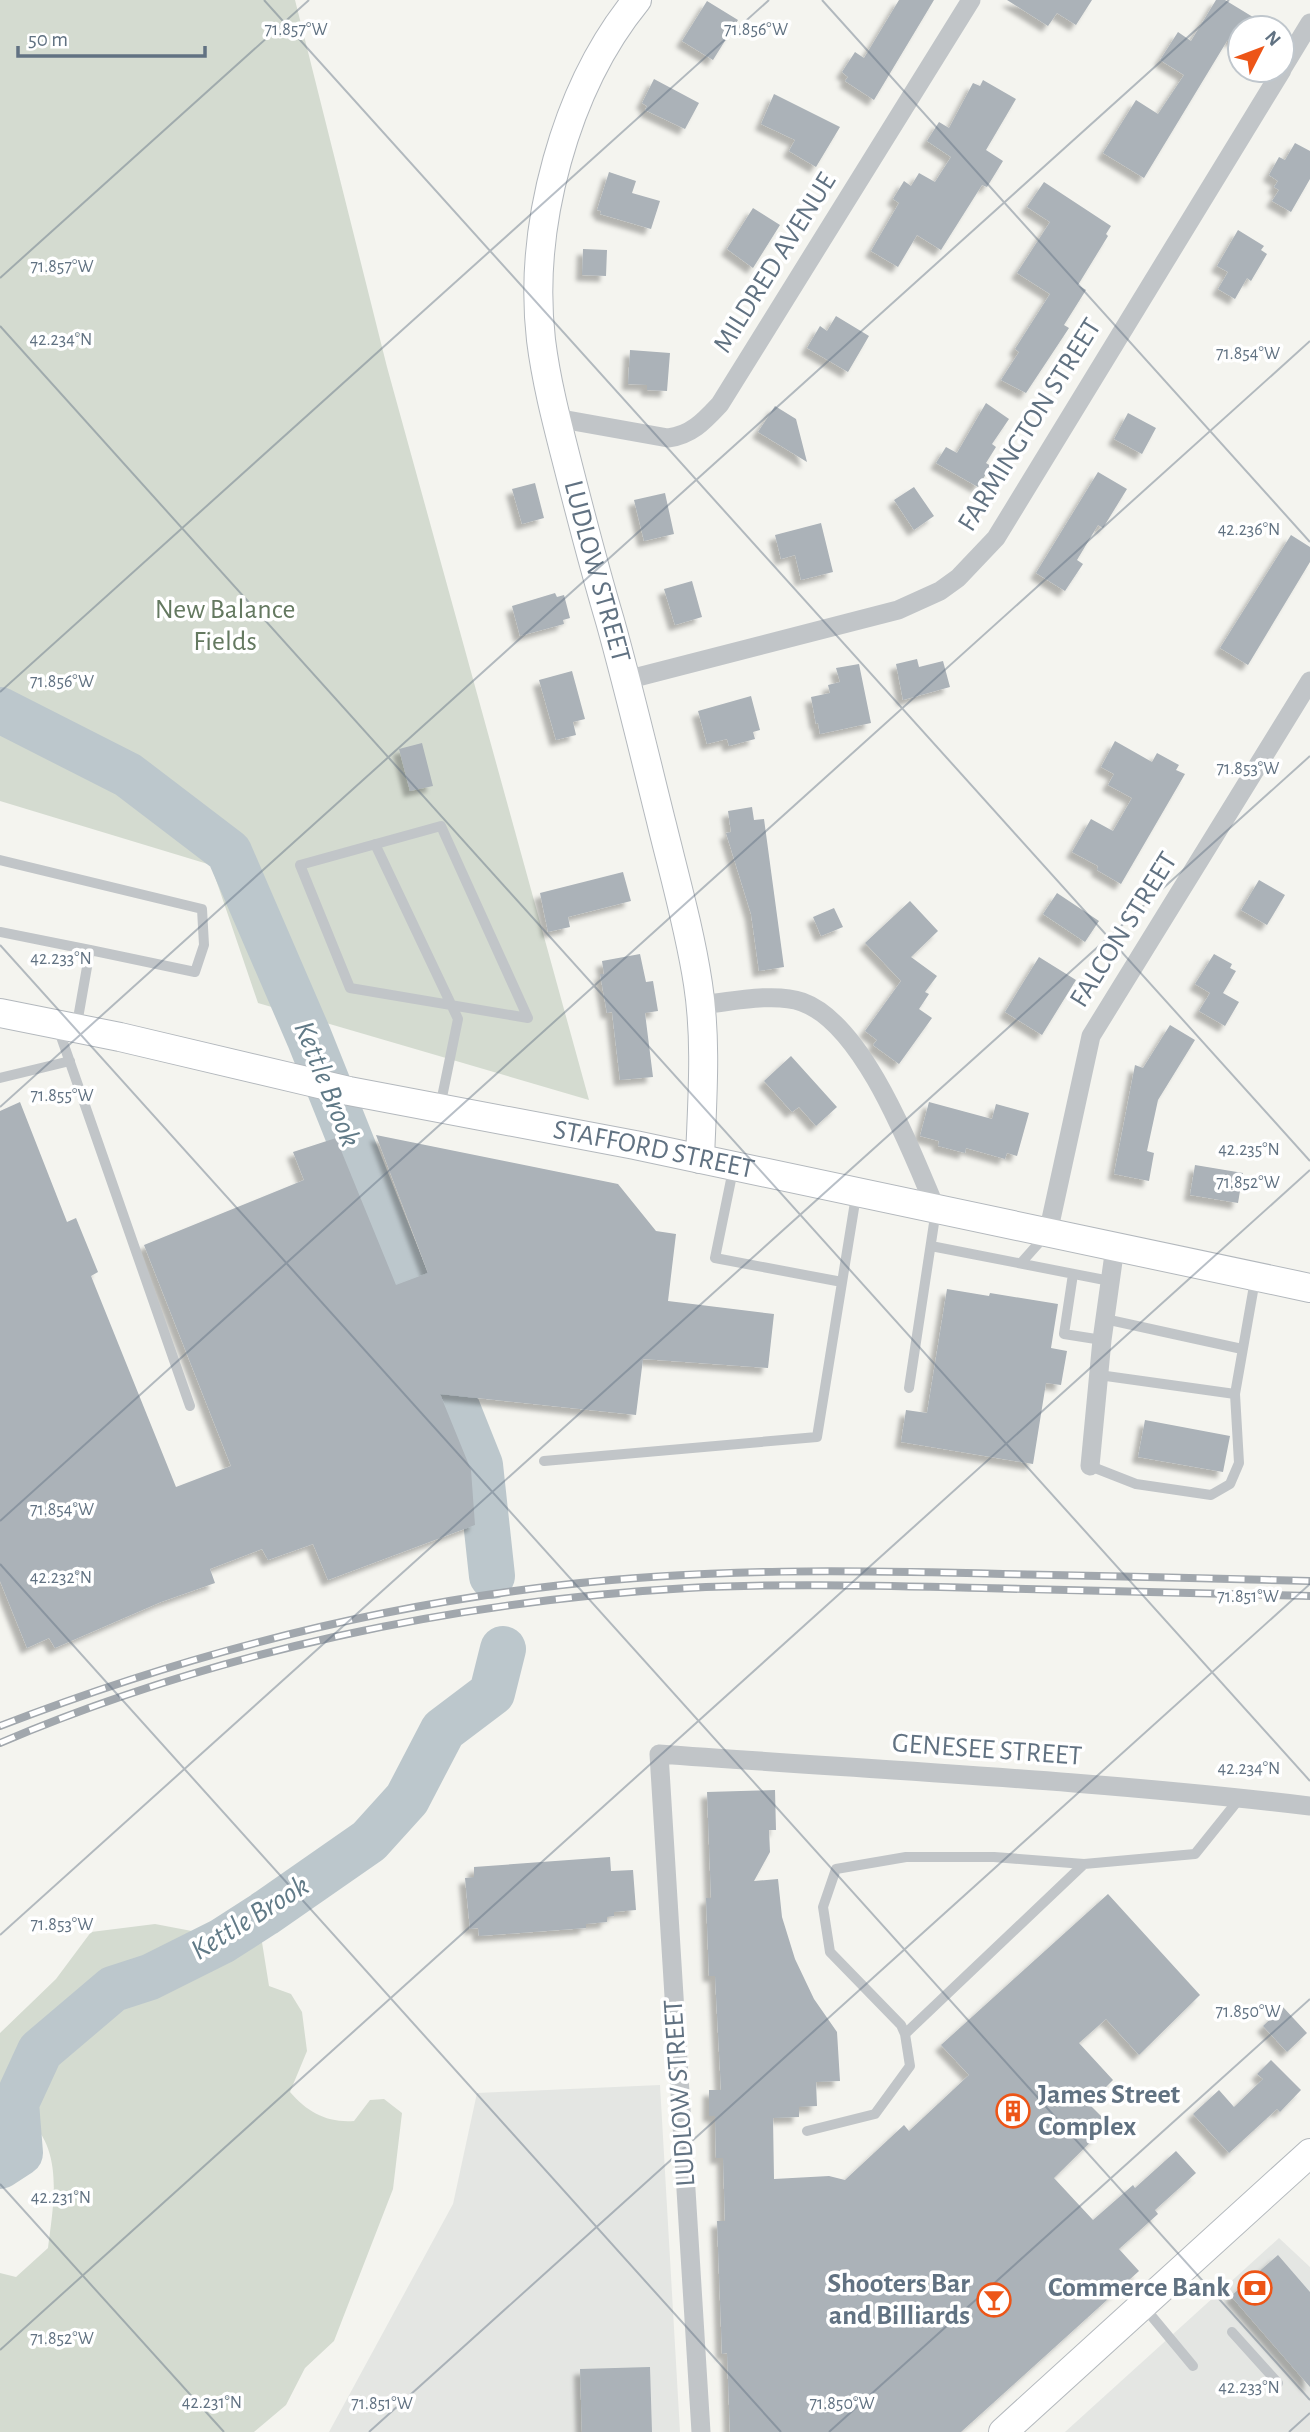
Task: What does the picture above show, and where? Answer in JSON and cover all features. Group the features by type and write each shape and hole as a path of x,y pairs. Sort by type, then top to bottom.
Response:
{"main road":[{"name":"LUDLOW STREET","path":"637,0 600,53 578,99 561,147 542,243 540,325 545,367 556,418 626,680 682,905 701,1005 703,1042 700,1159"},
{"name":"STAFFORD STREET","path":"0,1013 349,1091 700,1159 1310,1287"},
{"path":"1003,2432 1310,2153"}],"street":[{"name":"MILDRED AVENUE","path":"556,418 668,438 685,434 706,419 720,404 971,0"},
{"name":"FARMINGTON STREET","path":"1296,46 1310,23"},
{"name":"FARMINGTON STREET","path":"626,680 898,610 940,591 967,571 996,538 1273,84"},
{"name":"FALCON STREET","path":"1048,1233 1091,1036 1310,681"},
{"path":"701,1005 775,998 802,1002 826,1016 859,1051 894,1110 936,1209"},
{"path":"1090,1466 1102,1340 1115,1247"},
{"name":"GENESEE STREET","path":"659,1754 1240,1798 1310,1806"},
{"name":"LUDLOW STREET","path":"659,1754 701,2432"}],"lane":[{"path":"440,826 528,1018 451,1005 350,988 300,865 440,826"},
{"path":"375,844 458,1018 440,1108"},
{"path":"0,860 202,909 204,945 195,972 0,932"},
{"path":"90,950 66,1026 70,1061 190,1406"},
{"path":"0,1078 70,1061"},
{"path":"734,1166 715,1258 842,1282"},
{"path":"544,1461 817,1437 857,1192"},
{"path":"909,1388 936,1209"},
{"path":"1021,1263 1048,1233"},
{"path":"931,1246 1110,1281"},
{"path":"1073,1274 1064,1334 1102,1340"},
{"path":"1090,1466 1136,1484 1211,1496 1230,1484 1239,1463 1235,1394 1256,1276"},
{"path":"1105,1319 1242,1349"},
{"path":"1099,1375 1235,1394"},
{"path":"807,2131 875,2114 910,2066 901,2025 830,1952 823,1907 836,1869 906,1857 994,1857 1084,1864 1195,1854 1240,1798"},
{"path":"905,2034 1084,1864"},
{"path":"1142,2305 1193,2366"},
{"path":"1232,2332 1278,2383"}],"shaded area":[{"path":"660,2085 680,2432 329,2432 453,2204 477,2093"},
{"path":"1279,2238 1310,2267 1310,2432 1065,2432"}],"green space":[{"name":"New Balance Fields","path":"0,0 295,0 387,367 589,1100 258,1003 211,865 0,801"},
{"path":"155,1924 197,1932 227,1924 261,1936 269,1986 291,1994 302,2012 307,2051 290,2092 318,2115 335,2120 354,2121 370,2100 384,2099 402,2113 393,2189 334,2341 305,2368 286,2405 254,2432 0,2432 0,2273 16,2277 48,2248 54,2179 47,2146 39,2131 24,2115 0,2099 0,2033 56,1979 91,1932"}],"building":[{"path":"899,0 934,0 874,100 845,81 848,77 842,72 855,52 864,58"},
{"path":"1007,0 1092,0 1076,25 1057,13 1048,26"},
{"path":"1216,0 1225,0 1248,14 1226,14 1226,43 1144,178 1103,153 1136,100 1158,114 1184,75 1160,60 1178,32 1191,41"},
{"path":"707,1 738,20 713,60 682,41"},
{"path":"654,79 699,103 685,129 645,110 647,106 642,103"},
{"path":"983,80 1016,99 986,150 1003,161 987,187 982,185 941,250 917,235 898,267 871,251 899,203 893,199 904,181 911,186 919,173 935,182 951,157 927,141 939,122 949,128 973,83 980,86"},
{"path":"774,94 840,127 816,167 789,151 795,140 761,124"},
{"path":"1295,143 1310,151 1310,179 1291,212 1272,201 1279,190 1274,187 1278,181 1269,175 1279,157 1285,160"},
{"path":"609,172 636,181 632,193 660,201 651,229 600,214 601,211 597,210"},
{"path":"1044,182 1111,226 1106,234 1108,236 1078,285 1086,290 1064,325 1069,328 1026,393 1001,380 1019,352 1015,349 1050,294 1017,273 1050,222 1027,207"},
{"path":"753,208 780,225 753,268 727,249"},
{"path":"1238,230 1264,246 1261,250 1267,254 1251,281 1247,278 1235,299 1218,289 1228,272 1217,266"},
{"path":"583,249 607,250 606,276 582,275"},
{"path":"836,316 869,336 848,372 807,348 820,326 827,331"},
{"path":"630,350 670,353 667,391 647,390 647,385 628,384"},
{"path":"986,403 1009,419 992,444 996,447 986,463 991,466 978,487 936,463 946,447 957,453"},
{"path":"775,406 796,419 807,462 758,432"},
{"path":"1128,413 1156,428 1142,454 1114,439"},
{"path":"1098,472 1127,489 1103,528 1098,525 1077,560 1083,564 1065,591 1036,573"},
{"path":"535,483 544,518 522,524 512,489"},
{"path":"914,487 934,516 914,530 894,500"},
{"path":"665,493 674,534 644,541 634,500"},
{"path":"821,523 833,572 801,580 795,555 781,559 775,535"},
{"path":"1291,535 1310,547 1310,562 1248,665 1220,648"},
{"path":"692,581 702,617 675,625 664,589"},
{"path":"555,593 557,597 564,595 570,618 563,620 564,624 520,636 512,606"},
{"path":"917,659 919,667 943,661 950,687 903,700 896,664"},
{"path":"859,664 871,723 820,734 811,697 830,693 828,685 840,682 836,668"},
{"path":"572,671 585,719 573,722 576,735 556,740 539,680"},
{"path":"751,696 760,730 753,732 755,739 729,746 727,739 707,744 698,711"},
{"path":"1115,741 1152,762 1157,753 1179,765 1176,770 1185,774 1121,884 1097,870 1098,866 1072,852 1091,819 1113,831 1132,798 1108,785 1114,774 1101,767"},
{"path":"422,743 433,786 410,791 399,749"},
{"path":"752,807 754,820 764,819 784,967 759,971 751,914 726,833 731,832 728,811"},
{"path":"623,872 631,901 568,917 570,927 548,932 540,893"},
{"path":"1259,880 1285,895 1267,925 1241,910"},
{"path":"1057,893 1099,921 1085,942 1043,914"},
{"path":"910,901 938,931 911,957 937,976 925,992 929,994 919,1009 932,1018 899,1064 873,1045 877,1040 865,1031 901,981 865,943"},
{"path":"834,908 843,927 821,936 813,917"},
{"path":"640,954 646,982 653,981 658,1011 645,1013 653,1077 620,1080 612,1012 607,1013 600,974 604,974 602,961"},
{"path":"1214,954 1232,964 1230,968 1236,971 1223,993 1239,1002 1225,1026 1199,1011 1210,993 1195,984"},
{"path":"1039,957 1076,980 1042,1035 1005,1012"},
{"path":"1170,1025 1195,1040 1158,1100 1147,1151 1154,1153 1149,1181 1114,1174 1135,1065 1143,1068"},
{"path":"791,1056 837,1107 816,1126 799,1107 792,1112 764,1081"},
{"path":"20,1102 67,1222 76,1218 98,1272 91,1276 176,1487 231,1466 144,1245 304,1180 293,1152 336,1138 396,1285 428,1273 376,1135 618,1184 656,1231 676,1234 668,1301 774,1314 768,1368 643,1359 636,1415 440,1394 471,1470 475,1525 328,1580 313,1544 268,1560 262,1549 210,1569 215,1583 161,1602 55,1648 49,1638 27,1648 0,1581 0,1111"},
{"path":"929,1102 992,1119 996,1104 1029,1113 1017,1156 1007,1153 1005,1159 966,1148 965,1153 938,1146 939,1141 920,1136"},
{"path":"1195,1165 1243,1173 1238,1203 1190,1195"},
{"path":"947,1289 1058,1304 1051,1348 1067,1351 1061,1385 1046,1383 1033,1464 901,1442 906,1410 927,1413"},
{"path":"1145,1420 1230,1436 1223,1472 1138,1457"},
{"name":"James Street Complex","path":"775,1790 776,1830 769,1830 770,1852 754,1881 778,1879 782,1917 795,1959 814,1999 837,2032 840,2081 816,2082 817,2106 799,2107 799,2117 773,2118 774,2179 829,2176 845,2180 904,2125 909,2131 969,2075 941,2045 1108,1894 1200,1995 1139,2055 1106,2019 1079,2043 1113,2080 1089,2104 1109,2124 1054,2178 1093,2220 1133,2185 1135,2188 1176,2151 1196,2173 1155,2210 1158,2214 1119,2249 1139,2271 961,2432 730,2432 727,2353 722,2354 717,2221 725,2221 723,2158 716,2158 715,2116 709,2116 709,2090 721,2090 715,1976 709,1976 706,1898 711,1898 707,1792"},
{"path":"610,1857 611,1871 633,1870 636,1910 614,1912 614,1916 607,1917 607,1922 586,1924 586,1928 479,1936 478,1928 470,1929 465,1878 474,1877 474,1867"},
{"path":"1283,2007 1307,2033 1287,2052 1263,2026"},
{"path":"1271,2060 1301,2090 1280,2112 1277,2109 1229,2153 1193,2114 1219,2090 1234,2107 1263,2079 1257,2074"},
{"path":"1278,2255 1310,2292 1310,2387 1231,2296"},
{"path":"650,2367 652,2432 582,2432 580,2369"}],"waterway":[{"name":"Kettle Brook","path":"0,710 128,775 229,852 309,1037 480,1465 492,1576"},
{"name":"Kettle Brook","path":"0,2166 20,2153 16,2103 40,2051 113,1989 150,1977 222,1941 369,1841 407,1799 443,1730 492,1693 503,1649"}],"railway":[{"path":"0,1726 137,1678 276,1638 418,1606 562,1585 727,1573 837,1571 1310,1581"},
{"path":"0,1743 165,1682 251,1657 337,1636 425,1619 601,1595 725,1586 799,1585 1310,1596"}],"place":[{"name":"James Street Complex","path":"1013,2111"},
{"name":"Commerce Bank","path":"1255,2288"},
{"name":"Shooters Bar and Billiards","path":"994,2300"}]}
